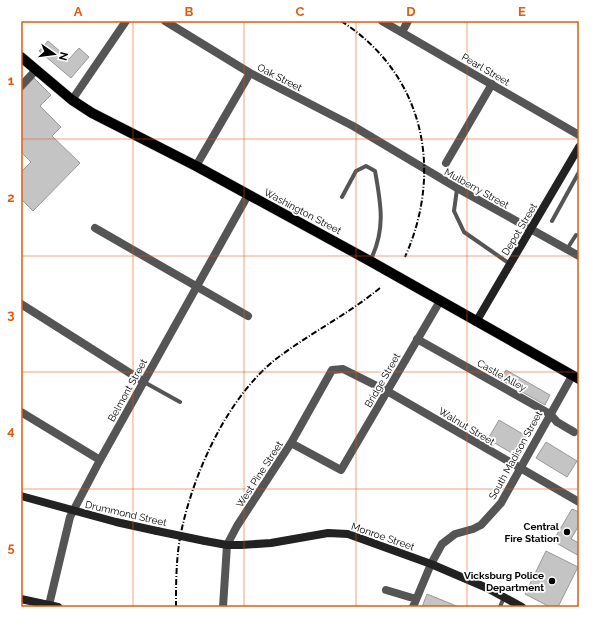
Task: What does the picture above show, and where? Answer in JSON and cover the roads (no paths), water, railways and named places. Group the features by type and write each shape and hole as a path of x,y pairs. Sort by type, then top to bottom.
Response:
{"main road":[{"name":"Washington Street","path":"21,57 72,100 92,113 196,166 370,261 576,377"}],"street":[{"path":"72,100 126,21"},
{"name":"Oak Street","path":"166,21 250,74 388,146"},
{"name":"Pearl Street","path":"382,21 579,135"},
{"path":"402,32 408,21"},
{"path":"21,86 36,70"},
{"path":"196,166 250,74"},
{"path":"446,163 492,84"},
{"name":"Mulberry Street","path":"388,146 457,188 579,256"},
{"name":"Depot Street","path":"476,322 579,147"},
{"name":"Belmont Street","path":"49,605 70,517 100,460 248,195"},
{"path":"95,228 196,288 248,316"},
{"name":"Bridge Street","path":"291,443 341,470 440,301"},
{"path":"21,304 144,382"},
{"name":"Castle Alley","path":"417,339 550,414 557,422 574,432"},
{"name":"Walnut Street","path":"343,369 387,391 579,502"},
{"name":"West Pine Street","path":"223,607 227,546 237,526 291,443 332,370 343,369"},
{"name":"South Madison Street","path":"414,603 436,553 449,537 473,529 487,520 501,503 550,414 576,377"},
{"path":"21,412 100,460"},
{"name":"Drummond Street","path":"21,496 73,511 227,546"},
{"name":"Monroe Street","path":"227,546 255,545 312,534 339,532 358,536 431,564 487,588 522,607"},
{"path":"386,590 414,603"},
{"path":"21,599 58,607"}],"lane":[{"path":"342,197 356,171 366,166 375,171 382,216 377,248 370,261"},
{"path":"552,221 579,172"},
{"path":"457,188 454,211 464,232 510,264"},
{"path":"567,250 576,235"},
{"path":"144,382 180,402"},
{"path":"500,607 504,597"}],"railway":[{"path":"341,21 369,43 392,68 408,96 419,126 424,158 423,191 417,224 405,257"},
{"path":"176,607 177,558 182,528 188,506 195,482 205,459 229,414 243,393 276,359 356,306 381,287"}],"place":[{"name":"Central Fire Station","path":"567,532"},
{"name":"Vicksburg Police Department","path":"552,581"}]}
